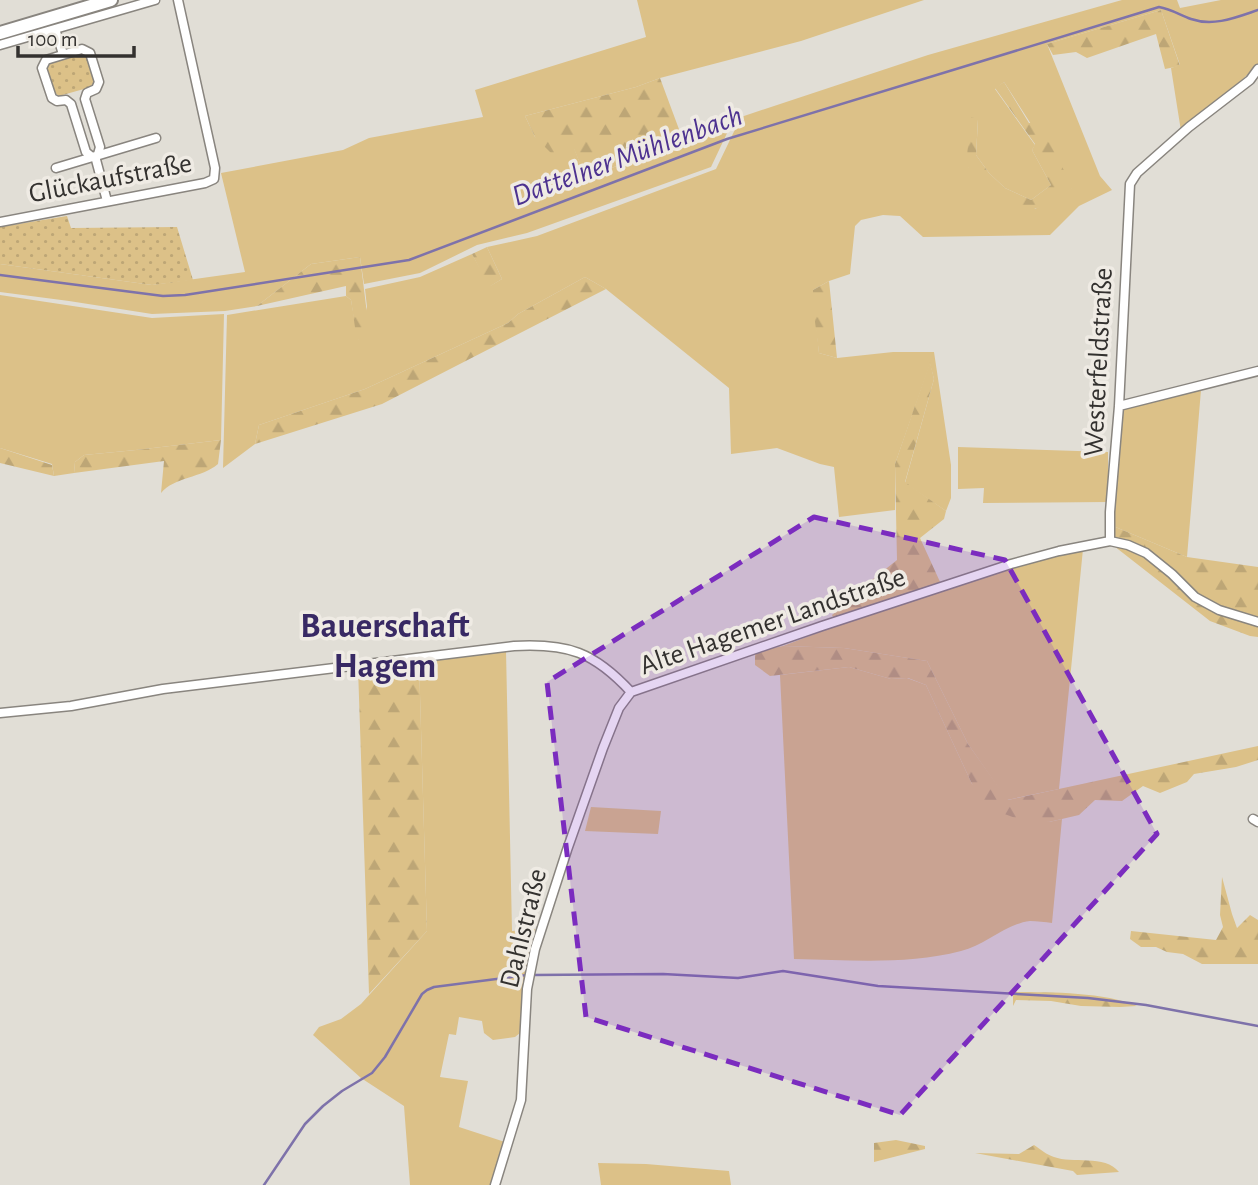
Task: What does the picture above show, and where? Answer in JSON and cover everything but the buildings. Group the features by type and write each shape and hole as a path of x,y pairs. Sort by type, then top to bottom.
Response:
{"main road":[{"path":"0,33 111,0"}],"street":[{"path":"0,45 155,0"},
{"name":"Glückaufstraße","path":"0,222 205,183 214,179 215,168 178,0"},
{"path":"55,29 63,54"},
{"path":"95,156 86,152 71,104 66,100 54,100 50,96 42,68 46,60 82,49 90,53 99,85 87,93 85,99 100,147 95,156 107,201"},
{"name":"Westerfeldstraße","path":"1110,541 1130,184 1137,173 1189,127 1250,80 1258,69"},
{"path":"56,168 156,138"},
{"path":"1119,407 1258,372"},
{"path":"1110,541 1146,553 1195,597 1219,610 1258,622"},
{"name":"Alte Hagemer Landstraße","path":"0,713 71,706 163,689 542,644 570,649 602,664 631,692 1011,564 1110,541"},
{"name":"Dahlstraße","path":"495,1185 521,1100 527,989 535,949 566,850 603,748 619,708 631,692"}],"highlighted area":[{"path":"814,517 1005,560 1157,834 900,1115 586,1017 547,682"}],"green space":[{"path":"637,0 924,0 801,41 525,116 535,137 574,148 586,178 727,123 737,112 711,167 527,233 477,245 420,273 364,284 360,257 311,264 257,306 225,311 152,314 0,292 0,264 152,285 245,272 221,173 343,150 369,138 483,117 475,90 646,37"},
{"path":"1122,0 1177,0 1180,8 1221,0 1258,0 1258,64 1234,88 1181,131 1171,68 1180,65 1161,10 1047,44 1100,176 1112,190 1079,206 1050,235 923,237 900,216 883,215 861,220 855,226 850,274 813,290 819,353 837,358 893,352 934,352 951,465 951,498 946,511 905,483 934,379 930,364 895,464 895,510 839,517 834,467 777,448 731,454 729,388 606,289 585,277 518,314 508,323 365,389 259,425 255,444 223,468 227,315 346,296 351,300 358,340 367,307 365,289 420,277 472,254 490,286 502,279 487,247 537,236 716,169 741,117 928,55","holes":["1004,82 1072,188 1035,209 968,167 971,118 978,120 976,155 989,173 1005,188 1031,200 1051,185 1032,150 1035,145 995,89"]},
{"path":"1161,10 1180,66 1165,69 1156,34 1087,58 1076,52 1053,55 1047,44"},
{"path":"81,54 87,57 94,81 91,87 59,96 54,92 47,70 50,63"},
{"path":"660,78 683,140 586,178 574,149 553,155 535,137 525,116 636,87"},
{"path":"1004,82 1029,123 1039,122 1073,188 1034,209 1016,207 995,197 977,182 968,167 971,117 978,119 976,155 989,173 1005,188 1031,200 1051,185 1032,150 1035,144 995,88"},
{"path":"67,216 71,228 177,227 193,280 152,285 0,264 0,227"},
{"path":"487,247 502,279 489,287 472,254"},
{"path":"360,257 369,330 357,341 351,300 346,296 346,286 257,306 311,264"},
{"path":"585,277 606,289 382,404 255,444 259,425 365,389 508,323 518,314"},
{"path":"829,281 837,358 819,353 813,306 813,290"},
{"path":"0,295 152,318 224,314 221,440 84,455 75,462 74,473 54,476 52,464 0,448"},
{"path":"930,362 934,379 905,482 946,511 944,519 920,538 941,584 834,619 832,615 897,560 895,464"},
{"path":"1201,390 1187,557 1113,526 1122,409"},
{"path":"221,440 218,464 173,484 161,493 164,461 74,473 75,462 84,455"},
{"path":"958,447 1108,452 1108,502 983,503 984,488 958,489"},
{"path":"0,448 52,465 54,476 0,463"},
{"path":"1113,526 1187,557 1258,567 1258,637 1210,621 1114,546"},
{"path":"1083,549 1059,789 1007,800 968,744 927,661 844,648 783,646 1003,571"},
{"path":"783,646 844,648 927,661 968,744 1008,800 1258,746 1258,760 1236,767 1194,774 1187,782 1160,793 1143,786 1122,801 1095,800 1079,815 1049,822 1021,820 991,809 972,784 926,685 908,678 891,679 849,667 770,676 755,665 755,652"},
{"path":"506,651 512,931 535,929 523,994 520,1033 515,1037 493,1040 484,1033 482,1021 459,1017 456,1035 449,1034 440,1077 468,1081 459,1127 505,1142 491,1185 410,1185 404,1106 361,1078 313,1035 319,1027 341,1019 361,1004 427,931 419,661"},
{"path":"419,661 427,931 369,994 358,668"},
{"path":"849,667 891,679 907,678 926,685 972,784 1049,822 1062,819 1052,923 1021,923 970,948 920,958 878,961 794,959 780,675"},
{"path":"591,807 661,811 658,834 585,831"},
{"path":"1222,877 1237,928 1250,915 1258,920 1258,964 1202,964 1183,954 1156,947 1141,947 1130,939 1131,931 1216,940 1223,927 1220,915"},
{"path":"1013,992 1093,995 1137,1006 1081,1006 1051,1001 1016,1000 1013,1006"},
{"path":"896,1140 925,1146 925,1149 874,1162 874,1143"},
{"path":"1034,1145 1054,1157 1097,1161 1113,1166 1119,1172 1077,1175 1073,1171 975,1153 1019,1154"},
{"path":"598,1163 729,1171 731,1185 601,1185"}],"waterway":[{"name":"Dattelner Mühlenbach","path":"0,275 163,296 185,295 409,260 727,139 1159,7 1191,19 1208,22 1258,10"},
{"path":"533,975 663,974 738,978 783,971 878,986 1088,998 1146,1005 1258,1026"},
{"path":"264,1185 305,1124 342,1091 372,1073 427,990 527,975"}],"district":[{"name":"Bauerschaft Hagem","path":"385,645"}]}
